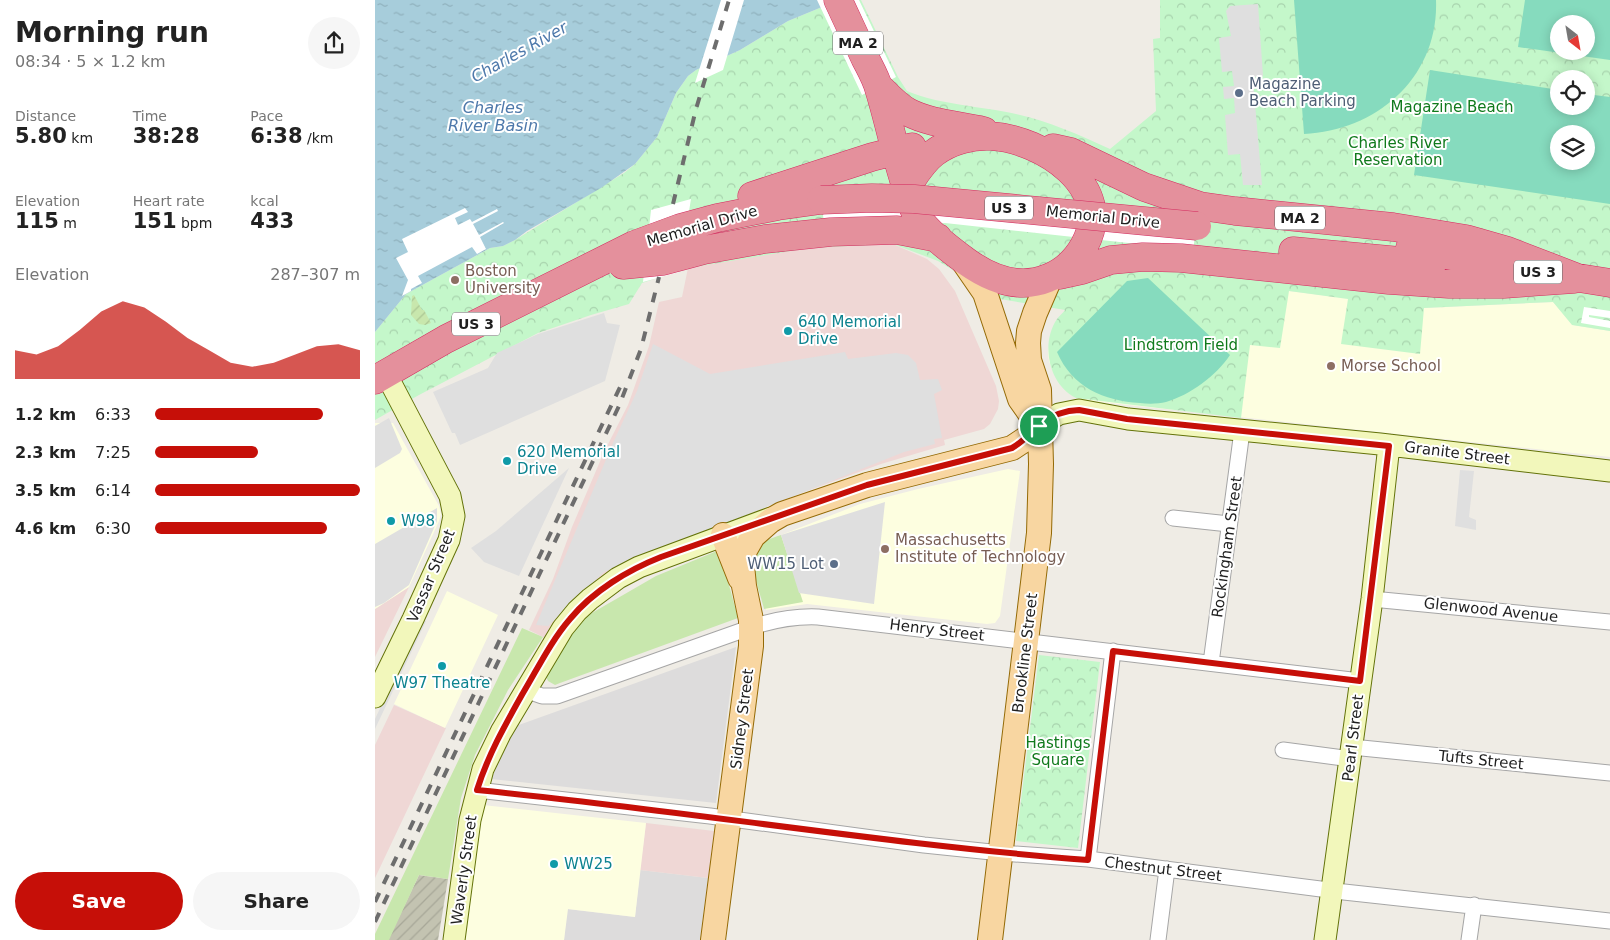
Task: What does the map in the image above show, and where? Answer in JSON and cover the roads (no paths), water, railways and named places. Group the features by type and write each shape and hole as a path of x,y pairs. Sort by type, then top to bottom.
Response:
{"highway":[{"name":"MA 2","path":"838,0 879,87 906,188 919,218 959,256 984,273 1004,281 1031,282 1082,270 1111,260 1143,257 1190,259 1440,284 1494,285 1578,278"},
{"name":"MA 2","path":"879,87 901,107 917,116 981,130 1014,141 1071,152 1144,187 1200,206 1403,228 1466,238 1499,247 1578,278"},
{"path":"621,258 656,225 895,150 986,136 1014,141 1057,159 1071,170 1084,188 1090,205 1091,227 1083,247 1068,266 1051,276"},
{"path":"906,188 926,160 934,153 950,143 973,137"},
{"name":"Memorial Drive","path":"380,377 446,339 569,278 621,258 780,221 822,208 1196,233 1426,264 1498,266 1610,284"},
{"path":"621,258 663,261 765,239 821,232 897,230 938,238"}],"main road":[{"path":"959,256 985,293 1019,399 1039,426"},
{"name":"Brookline Street","path":"990,940 1039,533 1041,464 1039,390 1029,360 1029,331 1051,276"},
{"name":"Waverly Street","path":"782,514 873,483 1007,449 1023,441 1039,426"},
{"name":"Sidney Street","path":"713,940 750,656 752,627 742,565 753,536 782,514"},
{"path":"723,535 744,586"}],"street":[{"name":"Vassar Street","path":"375,697 417,612 449,540 454,516 452,502 447,491 380,377"},
{"name":"Granite Street","path":"1039,426 1059,414 1079,410 1127,419 1610,471"},
{"name":"Rockingham Street","path":"1211,663 1243,430"},
{"name":"Pearl Street","path":"1325,940 1371,599 1389,446"},
{"name":"Waverly Street","path":"454,940 470,820 483,769 525,690 563,628 590,599 619,578 639,567 782,514"},
{"path":"1173,518 1229,524"},
{"name":"Glenwood Avenue","path":"1371,599 1610,622"},
{"name":"Henry Street","path":"525,690 545,697 557,696 752,627 785,618 818,617 1360,681"},
{"path":"1088,860 1113,651"},
{"name":"Tufts Street","path":"1283,750 1351,753 1610,773"},
{"name":"Chestnut Street","path":"477,790 1001,853 1088,860 1331,890 1610,921"},
{"path":"1159,940 1167,869"},
{"path":"1469,940 1473,905"}],"water":[{"name":"Charles River Basin","path":"375,0 839,0 788,21 740,50 696,70 688,76 676,93 657,137 635,164 601,188 515,240 503,246 490,248 406,294 375,332"}],"railway":[{"path":"673,204 696,109 729,0"},
{"path":"375,922 619,406 641,349 659,277"},
{"path":"375,902 621,385"}],"place":[{"name":"Magazine Beach Parking","path":"1239,93"},
{"name":"Boston University","path":"455,280"},
{"name":"640 Memorial Drive","path":"788,331"},
{"name":"Morse School","path":"1331,366"},
{"name":"620 Memorial Drive","path":"507,461"},
{"name":"W98","path":"391,521"},
{"name":"Massachusetts Institute of Technology","path":"885,549"},
{"name":"WW15 Lot","path":"834,564"},
{"name":"W97 Theatre","path":"442,666"},
{"name":"WW25","path":"554,864"}],"water label":[{"name":"Charles River","path":"519,52"}],"park label":[{"name":"Magazine Beach","path":"1452,107"},
{"name":"Charles River Reservation","path":"1398,152"},
{"name":"Lindstrom Field","path":"1181,345"},
{"name":"Hastings Square","path":"1058,752"}]}
